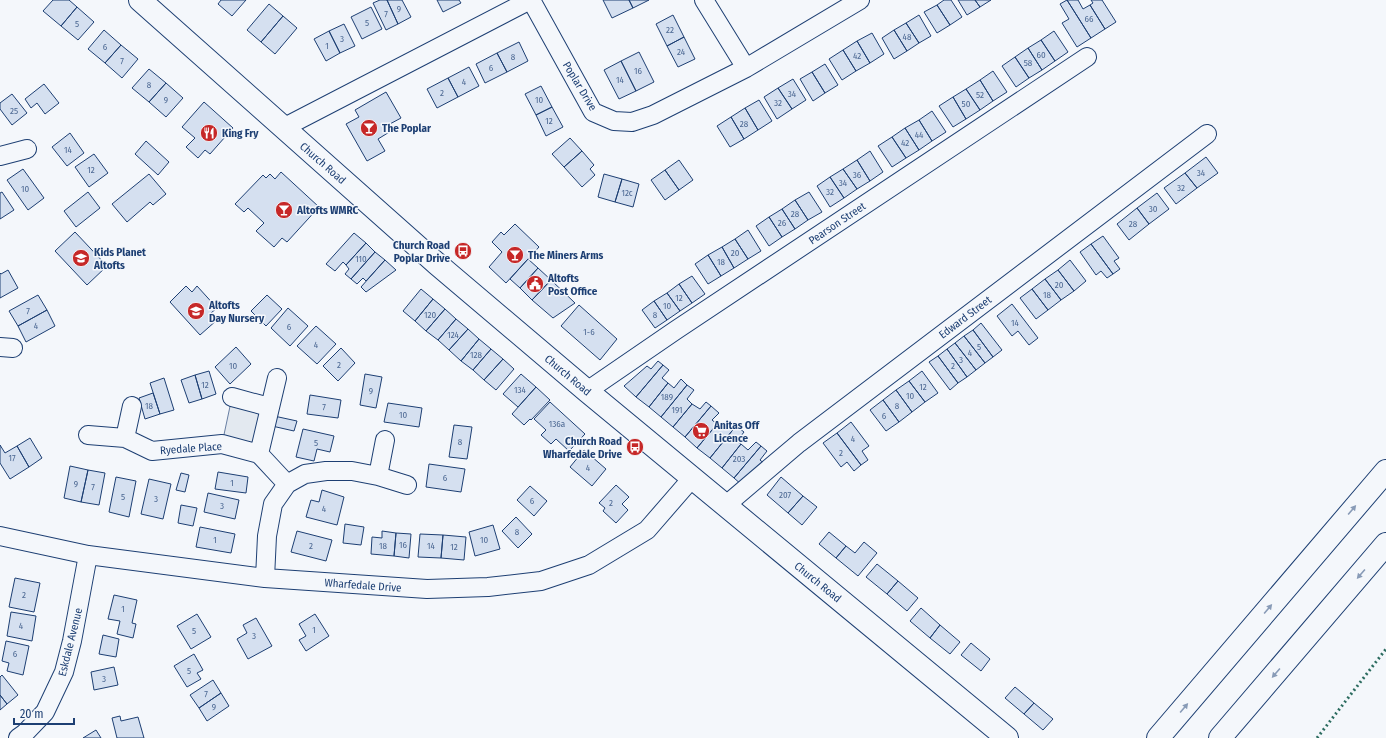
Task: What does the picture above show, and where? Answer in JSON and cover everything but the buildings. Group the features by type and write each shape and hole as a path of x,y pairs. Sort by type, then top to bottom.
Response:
{"main road":[{"name":"Church Road","path":"140,0 436,263 587,391 693,477 1007,738"},
{"path":"1158,738 1386,471"},
{"path":"1220,738 1386,544"}],"street":[{"name":"Poplar Drive","path":"283,128 530,0 593,112 614,121 632,122 654,115 746,68 860,0"},
{"path":"704,0 746,68"},
{"name":"Pearson Street","path":"587,391 676,330 1088,57"},
{"name":"Edward Street","path":"726,505 799,443 1207,134"},
{"path":"0,156 27,149"},
{"path":"276,378 259,454 287,484"},
{"path":"232,397 269,407"},
{"path":"125,438 132,406"},
{"name":"Ryedale Place","path":"88,435 125,438 152,451 222,444 259,454"},
{"path":"378,476 385,440"},
{"path":"265,578 267,536 273,504 287,484 305,474 326,471 352,471 378,476 408,485"},
{"name":"Wharfedale Drive","path":"0,536 88,555 265,578 427,589 488,587 541,581 589,565 647,530 693,477"},
{"name":"Eskdale Avenue","path":"18,738 25,733 45,712 64,672 72,641 88,555"}],"shaded area":[{"path":"232,397 269,407 259,454 222,444"}],"hedge":[{"path":"1317,738 1386,649"}],"place":[{"name":"The Poplar","path":"369,128"},
{"name":"King Fry","path":"209,133"},
{"name":"Altofts WMRC","path":"284,210"},
{"name":"Church Road Poplar Drive","path":"463,251"},
{"name":"The Miners Arms","path":"515,255"},
{"name":"Kids Planet Altofts","path":"81,258"},
{"name":"Altofts Post Office","path":"535,284"},
{"name":"Altofts Day Nursery","path":"196,311"},
{"name":"Anitas Off Licence","path":"701,431"},
{"name":"Church Road Wharfedale Drive","path":"635,447"}]}
